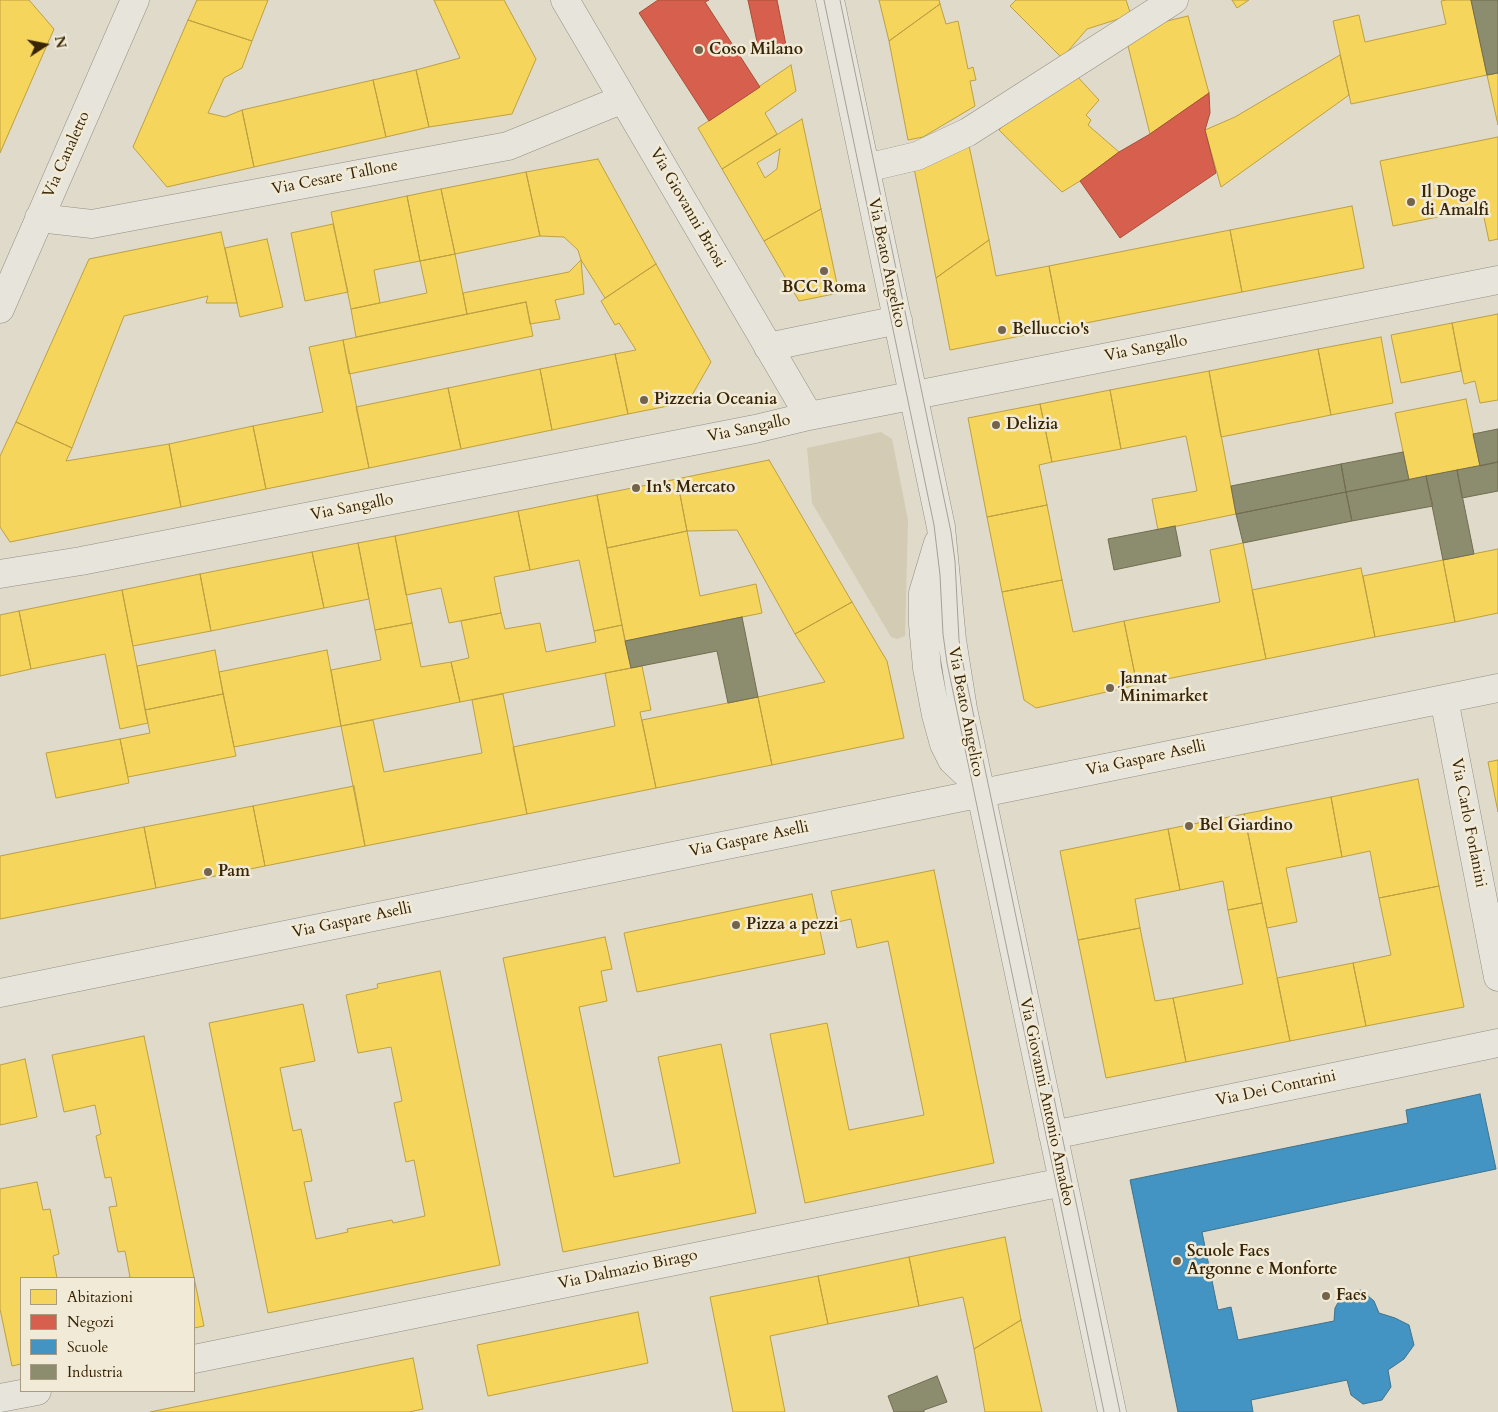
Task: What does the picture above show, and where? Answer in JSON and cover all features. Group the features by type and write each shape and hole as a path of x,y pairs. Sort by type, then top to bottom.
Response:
{"street":[{"name":"Via Canaletto","path":"0,309 136,0"},
{"name":"Via Giovanni Briosi","path":"565,0 809,416"},
{"name":"Via Beato Angelico","path":"830,0 941,527 956,670 981,793"},
{"path":"866,168 917,156 968,132 1174,0"},
{"name":"Via Cesare Tallone","path":"39,218 92,224 508,146 623,99"},
{"name":"Via Sangallo","path":"0,574 90,559 755,429 913,395 1498,280"},
{"path":"768,347 898,320"},
{"name":"Via Gaspare Aselli","path":"0,993 1498,688"},
{"name":"Via Carlo Forlanini","path":"1444,699 1498,977"},
{"name":"Via Giovanni Antonio Amadeo","path":"981,793 1112,1412"},
{"name":"Via Dei Contarini","path":"1053,1134 1498,1043"},
{"name":"Via Dalmazio Birago","path":"195,1359 1063,1182"},
{"path":"0,1398 33,1392"}],"shaded area":[{"path":"881,432 892,439 908,520 905,636 897,639 891,637 812,503 807,448"}],"building: Abitazioni":[{"path":"0,0 29,0 54,29 0,153"},
{"path":"197,0 268,0 252,41 188,20"},
{"path":"434,0 504,0 536,59 512,114 429,127 416,70 460,58"},
{"path":"879,0 939,0 940,4 889,41"},
{"path":"1016,0 1126,0 1131,15 1087,29 1062,58 1010,6"},
{"path":"1232,0 1249,0 1237,8"},
{"path":"1471,0 1487,75 1351,104 1333,21 1359,15 1365,42 1446,24 1441,1"},
{"path":"940,4 946,24 958,21 968,69 973,67 976,80 970,81 975,106 923,137 908,140 889,41"},
{"path":"1188,16 1209,93 1150,134 1128,46 1163,22"},
{"path":"188,20 252,41 242,68 224,78 208,113 225,117 242,110 254,167 167,187 133,147"},
{"path":"1340,55 1349,95 1221,187 1205,130 1235,117"},
{"path":"791,65 796,91 765,113 777,134 722,169 698,128"},
{"path":"416,70 429,127 386,137 373,80"},
{"path":"1074,73 1099,100 1086,115 1091,120 1088,125 1119,152 1062,192 999,130 1024,103"},
{"path":"1498,73 1498,125 1487,75"},
{"path":"373,80 386,137 254,167 242,110"},
{"path":"802,119 821,209 764,241 722,169","holes":["780,149 777,169 765,178 757,163"]},
{"path":"967,136 989,240 936,278 914,168"},
{"path":"1498,137 1498,239 1489,241 1482,208 1393,226 1380,161"},
{"path":"598,159 656,264 605,298 581,260 578,250 564,237 540,236 526,172"},
{"path":"526,172 540,236 455,254 441,189"},
{"path":"441,189 455,254 420,261 407,196"},
{"path":"407,196 420,261 374,270 380,303 351,309 331,212"},
{"path":"1352,206 1364,268 1242,292 1230,230"},
{"path":"821,209 839,293 799,301 764,241"},
{"path":"333,224 348,292 305,301 291,233"},
{"path":"1230,230 1242,292 1061,328 1049,266"},
{"path":"221,232 237,303 206,303 208,296 124,316 72,448 16,422 89,259"},
{"path":"267,239 283,307 240,317 225,248"},
{"path":"989,240 996,276 1049,266 1061,328 950,350 936,278"},
{"path":"455,254 467,314 356,337 351,309 427,293 420,261"},
{"path":"581,260 584,294 555,300 560,319 530,324 526,302 467,314 463,293 569,272"},
{"path":"656,264 711,362 688,402 628,414 615,354 636,350 619,323 615,325 601,301"},
{"path":"526,302 533,336 349,374 343,340"},
{"path":"1498,314 1498,400 1480,403 1475,381 1464,384 1452,323"},
{"path":"1452,323 1461,371 1401,383 1391,335"},
{"path":"1381,337 1393,403 1331,415 1318,349"},
{"path":"343,340 369,468 266,489 253,426 323,412 309,347"},
{"path":"1318,349 1331,415 1221,437 1209,371"},
{"path":"615,354 628,414 552,430 540,369"},
{"path":"540,369 552,430 461,449 448,388"},
{"path":"1209,371 1236,514 1158,530 1152,499 1197,491 1186,436 1121,449 1110,390"},
{"path":"448,388 461,449 369,468 356,407"},
{"path":"1110,390 1121,449 1052,462 1040,404"},
{"path":"1466,399 1480,466 1409,480 1395,413"},
{"path":"1040,404 1052,462 1039,465 1047,505 987,517 968,418"},
{"path":"16,422 72,448 66,461 169,444 181,507 10,542 0,527 0,456"},
{"path":"253,426 266,489 181,507 169,444"},
{"path":"769,460 852,602 795,634 737,530 687,531 677,479"},
{"path":"677,479 687,531 607,548 597,495"},
{"path":"597,495 622,625 594,631 579,560 530,570 518,511"},
{"path":"1047,505 1062,580 1002,592 987,517"},
{"path":"518,511 530,570 494,577 501,613 449,623 441,588 406,595 395,536"},
{"path":"687,531 700,596 756,584 762,613 625,641 607,548"},
{"path":"395,536 412,623 375,630 358,543"},
{"path":"358,543 369,599 324,608 312,552"},
{"path":"1243,543 1266,659 1137,685 1124,621 1220,602 1210,550"},
{"path":"1498,549 1498,613 1455,622 1443,560"},
{"path":"312,552 324,608 211,631 200,574"},
{"path":"1443,560 1455,622 1375,637 1363,576"},
{"path":"1361,568 1375,637 1266,659 1252,590"},
{"path":"200,574 211,631 133,646 122,590"},
{"path":"1062,580 1073,632 1124,621 1137,685 1036,708 1024,700 1002,592"},
{"path":"122,590 148,723 120,729 105,654 31,669 19,611"},
{"path":"852,602 887,661 904,738 772,765 758,697 825,682 795,634"},
{"path":"19,611 31,669 0,676 0,615"},
{"path":"501,613 505,629 540,623 546,652 596,642 594,631 622,625 631,668 460,702 451,662 469,658 461,621"},
{"path":"412,623 421,667 451,662 460,702 341,726 331,670 381,660 375,630"},
{"path":"215,650 223,694 145,710 137,666"},
{"path":"327,650 341,726 234,747 219,672"},
{"path":"642,666 651,710 640,712 656,788 527,814 513,747 615,726 605,673"},
{"path":"223,694 236,756 128,777 120,739 150,733 145,710"},
{"path":"503,694 527,814 365,846 341,726 373,720 384,772 482,753 472,700"},
{"path":"758,697 772,765 656,788 642,720"},
{"path":"120,739 129,783 56,798 46,753"},
{"path":"1498,760 1498,812 1488,762"},
{"path":"1418,779 1439,886 1379,898 1370,851 1342,857 1331,797"},
{"path":"354,786 365,846 265,866 253,806"},
{"path":"1331,797 1342,857 1286,868 1297,922 1267,928 1244,814"},
{"path":"253,806 265,866 156,888 144,827"},
{"path":"1244,814 1262,903 1228,910 1223,881 1180,890 1168,829"},
{"path":"144,827 156,888 0,919 0,856"},
{"path":"1168,829 1180,890 1135,899 1140,928 1078,940 1060,851"},
{"path":"934,870 994,1163 805,1203 770,1034 827,1023 849,1130 924,1115 888,941 857,948 851,919 838,922 831,891"},
{"path":"1439,886 1464,1007 1366,1026 1353,963 1391,955 1379,898"},
{"path":"812,894 825,954 637,992 624,933"},
{"path":"1262,903 1290,1041 1186,1062 1173,998 1243,984 1228,910"},
{"path":"1140,928 1155,1001 1173,998 1186,1062 1106,1078 1078,940"},
{"path":"605,937 612,969 601,971 607,1001 579,1007 614,1177 680,1163 658,1057 721,1044 756,1213 563,1252 503,958"},
{"path":"1353,963 1366,1026 1290,1041 1277,978"},
{"path":"440,971 500,1265 268,1313 209,1023 303,1004 315,1061 280,1068 293,1131 301,1129 312,1181 304,1182 316,1239 348,1232 347,1229 392,1220 393,1223 425,1216 414,1160 406,1162 394,1103 402,1101 391,1047 358,1053 346,995 378,988 377,984"},
{"path":"144,1036 194,1277 130,1277 125,1251 118,1252 109,1207 117,1206 111,1177 105,1178 96,1136 101,1134 95,1105 64,1112 52,1055"},
{"path":"25,1059 37,1117 0,1125 0,1065"},
{"path":"37,1182 43,1210 50,1209 59,1254 53,1256 57,1277 20,1277 20,1364 12,1366 0,1309 0,1189"},
{"path":"1005,1237 1021,1320 974,1349 963,1297 919,1306 909,1257"},
{"path":"909,1257 919,1306 828,1324 818,1276"},
{"path":"818,1276 828,1324 770,1336 785,1412 733,1412 710,1297"},
{"path":"195,1282 204,1326 195,1328"},
{"path":"638,1312 648,1363 488,1396 477,1345"},
{"path":"1021,1320 1042,1412 985,1412 974,1349"},
{"path":"413,1358 423,1409 409,1412 150,1412"}],"building: Negozi":[{"name":"Coso Milano","path":"658,0 709,0 705,2 760,87 709,121 639,13"},
{"name":"Coso Milano","path":"748,0 777,0 786,45 759,51"},
{"path":"1209,93 1210,113 1205,130 1216,173 1120,238 1080,181 1119,152 1150,134"}],"building: Scuole":[{"name":"Scuole Faes Argonne e Monforte","path":"1480,1094 1496,1169 1202,1232 1218,1310 1231,1307 1238,1340 1334,1321 1335,1308 1343,1294 1361,1290 1374,1301 1379,1313 1409,1325 1414,1345 1404,1359 1388,1370 1391,1387 1382,1400 1363,1404 1351,1395 1347,1380 1251,1400 1253,1412 1178,1412 1130,1180 1408,1123 1406,1110"}],"building: Industria":[{"path":"1471,0 1498,0 1498,73 1487,75"},
{"path":"1498,429 1498,462 1480,466 1473,434"},
{"path":"1403,452 1409,480 1346,492 1341,464"},
{"path":"1498,462 1498,491 1462,498 1457,470"},
{"path":"1341,464 1346,492 1236,514 1231,486"},
{"path":"1457,470 1474,554 1443,560 1426,476"},
{"path":"1426,476 1433,506 1352,521 1346,492"},
{"path":"1346,492 1352,521 1243,543 1236,514"},
{"path":"1175,526 1181,556 1114,570 1108,539"},
{"path":"742,617 758,697 728,703 717,651 631,668 625,641"},
{"path":"937,1376 947,1402 924,1410 924,1412 894,1412 888,1396"}],"tram line":[{"path":"824,0 934,525 947,663 1104,1412"},
{"path":"840,0 951,532 955,561 959,640 964,669 1120,1412"}],"place":[{"name":"Coso Milano","path":"699,50"},
{"name":"Il Doge di Amalfi","path":"1411,202"},
{"name":"BCC Roma","path":"824,271"},
{"name":"Belluccio's","path":"1002,330"},
{"name":"Pizzeria Oceania","path":"644,400"},
{"name":"Delizia","path":"996,425"},
{"name":"In's Mercato","path":"636,488"},
{"name":"Jannat Minimarket","path":"1110,688"},
{"name":"Bel Giardino","path":"1189,826"},
{"name":"Pam","path":"208,872"},
{"name":"Pizza a pezzi","path":"736,925"},
{"name":"Scuole Faes Argonne e Monforte","path":"1177,1261"},
{"name":"Faes","path":"1326,1296"}]}
